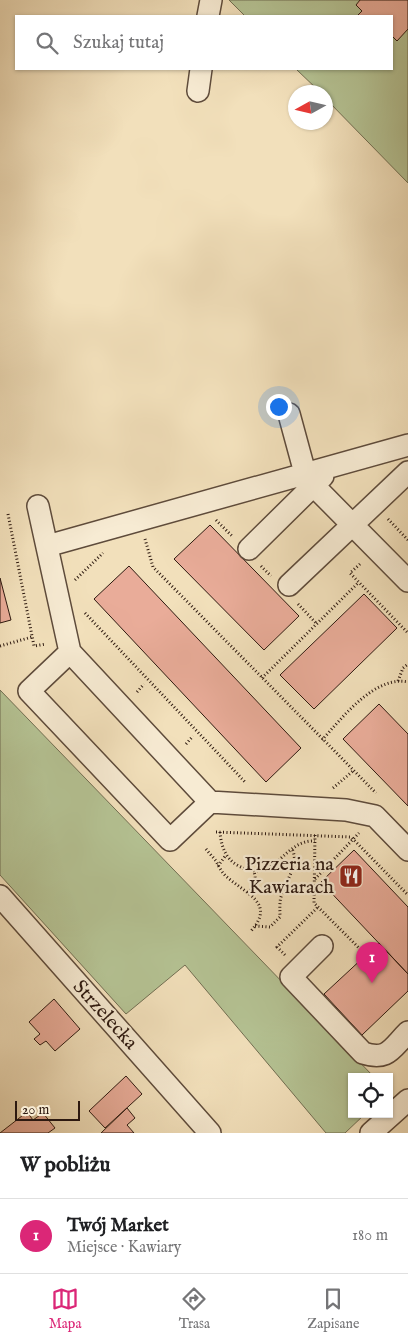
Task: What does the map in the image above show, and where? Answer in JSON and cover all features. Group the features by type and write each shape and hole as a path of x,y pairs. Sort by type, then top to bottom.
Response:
{"street":[{"path":"208,15 211,0"},
{"path":"198,91 201,70"},
{"path":"290,414 310,479 353,526 408,581"},
{"path":"47,546 310,479 336,464 408,444"},
{"path":"286,588 408,472"},
{"path":"247,550 310,479"},
{"path":"38,506 70,652 210,802 346,810 375,816 408,850"},
{"path":"70,652 29,690 170,840 210,802"},
{"name":"Strzelecka","path":"0,896 210,1133"},
{"path":"322,946 291,977 363,1053 375,1057 385,1055 408,1032"},
{"path":"371,1133 408,1100"}],"path":[{"path":"8,514 34,646 48,644"},
{"path":"385,516 408,539"},
{"path":"207,522 216,519 286,588 317,624"},
{"path":"137,541 154,536"},
{"path":"145,539 153,567 381,798"},
{"path":"71,584 106,550"},
{"path":"364,560 350,573 408,633"},
{"path":"262,678 359,582"},
{"path":"79,608 242,778"},
{"path":"0,646 32,637"},
{"path":"398,681 403,668 408,664"},
{"path":"322,740 356,704 372,691 389,682 408,682"},
{"path":"137,692 144,684"},
{"path":"186,744 194,736"},
{"path":"330,791 353,771"},
{"path":"315,880 363,829"},
{"path":"315,841 299,843 270,868 254,872 238,866 226,855 218,832 351,837 408,895"},
{"path":"315,836 314,903 362,952"},
{"path":"206,849 216,860 226,877 258,902 261,911 260,919 251,931"},
{"path":"256,926 270,927 280,917 282,894 295,861 292,849"},
{"path":"218,866 226,855"},
{"path":"248,893 255,882 254,872"},
{"path":"289,958 278,947 318,907"}],"green space":[{"path":"229,0 408,0 408,183 333,106 333,85 313,85 297,70 393,70 393,15 244,15"},
{"path":"0,690 370,1073 348,1073 348,1118 361,1118 345,1133 326,1133 185,965 126,1014 0,875"}],"building":[{"path":"360,0 408,0 408,29 397,41 393,37 393,15 358,15 362,11 356,5"},
{"path":"210,525 299,616 264,650 174,559"},
{"path":"129,566 301,748 266,782 94,599"},
{"path":"0,578 11,620 0,623"},
{"path":"364,594 397,628 314,709 280,675"},
{"path":"379,704 408,734 408,806 343,739"},
{"path":"354,850 408,907 408,974 321,882"},
{"path":"379,943 408,974 408,991 362,1035 324,994"},
{"path":"54,999 80,1029 55,1051 46,1041 40,1045 34,1039 40,1034 29,1022"},
{"path":"126,1076 142,1094 105,1128 89,1111"},
{"path":"127,1108 135,1118 127,1125 134,1133 101,1133"},
{"path":"27,1112 33,1120 43,1113 55,1128 48,1133 0,1133"}],"place":[{"name":"Pizzeria na Kawiarach","path":"351,876"},
{"name":"Twój Market","path":"372,983"}]}
